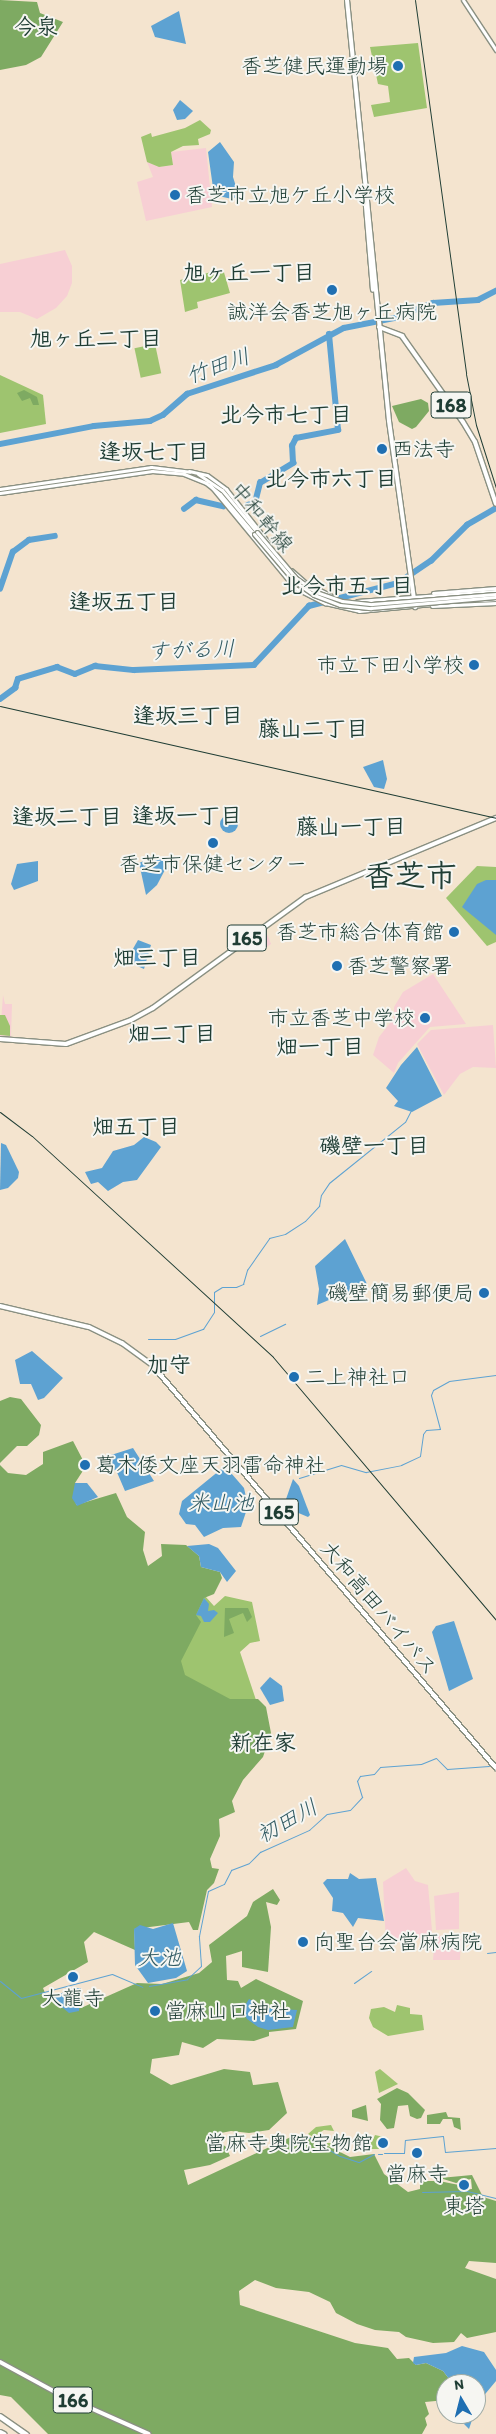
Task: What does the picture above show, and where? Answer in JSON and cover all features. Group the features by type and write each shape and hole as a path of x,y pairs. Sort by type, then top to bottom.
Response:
{"highway":[{"path":"347,0 366,193 363,200 370,273 378,316 415,607"},
{"name":"168","path":"379,326 402,336 464,424 475,442 496,504"},
{"name":"165","path":"0,1038 66,1044 131,1020 153,1008 306,897 496,818"},
{"name":"大和高田バイパス","path":"0,1306 89,1327 122,1343 152,1365 496,1768"},
{"name":"166","path":"0,2362 149,2434"},
{"path":"0,2416 26,2434"},
{"path":"0,2432 4,2434"}],"main road":[{"path":"463,0 496,50"},
{"name":"中和幹線","path":"0,489 150,467 189,471 222,490 294,581 314,595 340,605 371,608 496,596"},
{"name":"中和幹線","path":"0,493 164,471 184,474 210,486 255,533"},
{"path":"189,471 207,476 226,489 293,572 329,595 368,602 469,591 496,596"},
{"path":"210,486 282,575 295,588 325,603 359,611 415,607 496,596"},
{"path":"426,595 440,590 496,596"},
{"path":"424,606 496,596"}],"shaded area":[{"name":"香芝市立旭ケ丘小学校","path":"206,148 212,207 146,221 137,182 153,177 147,162 159,167 173,165 171,152"},
{"path":"65,250 72,266 72,283 67,296 56,308 37,319 20,312 0,312 0,264"},
{"path":"265,929 271,944 262,950 251,940"},
{"path":"433,974 466,1024 430,1027 398,1063 394,1073 373,1055 379,1037 394,1018 394,1007 403,992"},
{"path":"3,995 5,1004 12,1004 11,1037 0,1036"},
{"path":"493,1025 496,1068 473,1067 460,1074 444,1095 417,1044 431,1030"},
{"path":"406,1868 415,1881 428,1885 432,1930 430,1936 386,1945 383,1882"},
{"path":"459,1892 459,1929 436,1930 434,1896"},
{"path":"453,1935 461,1938 460,1960 433,1960 435,1936"}],"green space":[{"path":"0,0 37,2 40,13 63,22 41,57 26,65 0,70"},
{"name":"香芝健民運動場","path":"418,43 427,108 374,117 371,105 390,102 388,86 378,84 370,47"},
{"path":"200,120 211,130 210,134 198,139 199,145 183,146 171,152 173,165 159,167 147,162 141,137 151,133 152,137 185,128"},
{"path":"223,269 230,293 197,302 198,308 185,312 180,280"},
{"path":"155,344 161,373 141,378 134,348"},
{"path":"0,375 43,395 46,424 0,433"},
{"path":"24,390 37,397 39,405 33,405 30,398 22,401 17,393"},
{"path":"421,399 428,403 429,411 416,427 412,429 399,422 392,406"},
{"path":"477,866 496,867 496,942 487,946 446,898"},
{"path":"0,1015 5,1015 10,1026 10,1036 0,1035"},
{"path":"10,1397 21,1399 41,1425 39,1435 27,1446 17,1446 0,1463 0,1401"},
{"path":"73,1441 86,1466 75,1483 76,1505 116,1493 127,1517 145,1532 143,1550 148,1566 162,1556 161,1544 186,1545 199,1556 201,1567 220,1572 222,1578 214,1594 204,1598 196,1615 201,1622 181,1661 185,1675 230,1699 258,1699 266,1707 271,1733 263,1757 243,1780 232,1801 235,1812 219,1819 220,1836 210,1859 212,1868 219,1869 214,1883 207,1890 198,1930 193,1930 189,1922 134,1929 135,1950 94,1932 84,1942 88,1962 43,1988 48,2000 63,2008 81,2008 137,1983 162,1984 199,1973 212,1962 209,1945 247,1916 253,1902 273,1889 280,1900 277,1905 266,1902 271,1927 268,1972 242,1967 242,1951 226,1956 227,1980 238,1981 241,1988 256,1979 303,2001 296,2029 269,2032 269,2036 254,2041 217,2039 203,2048 182,2042 179,2055 152,2059 150,2073 171,2085 224,2069 250,2072 253,2085 278,2082 287,2113 269,2130 249,2133 231,2131 211,2135 226,2147 230,2156 210,2165 184,2170 188,2185 293,2136 310,2137 350,2157 374,2154 384,2174 408,2192 420,2189 420,2181 439,2181 459,2185 461,2190 472,2189 471,2179 456,2183 440,2178 472,2175 483,2197 496,2201 496,2263 469,2261 465,2268 496,2279 496,2332 467,2338 461,2333 454,2342 433,2343 406,2337 399,2332 375,2330 357,2324 336,2313 330,2302 309,2292 276,2288 255,2280 239,2291 240,2305 355,2343 388,2348 397,2359 409,2358 416,2365 426,2363 443,2371 445,2374 436,2374 436,2401 425,2402 429,2414 425,2418 427,2425 422,2434 48,2434 11,2397 0,2395 0,1465 8,1473 26,1475 43,1464 43,1452"},
{"path":"205,1596 214,1606 225,1596 252,1602 260,1641 250,1643 240,1652 259,1709 141,1681"},
{"path":"225,1608 248,1608 252,1617 247,1622 243,1613 229,1619 234,1633 224,1637"},
{"path":"397,2005 410,2008 410,2014 422,2015 424,2030 388,2036 373,2027 369,2018 371,2009 384,2007 395,2012"},
{"path":"380,2069 398,2084 379,2093 375,2072"},
{"path":"397,2088 408,2093 425,2110 421,2118 417,2119 410,2116 408,2105 398,2106 394,2128 387,2129 380,2120 381,2104 377,2099"},
{"path":"366,2105 368,2121 352,2117 352,2110"},
{"path":"446,2112 448,2117 460,2118 461,2130 454,2127 452,2119 443,2119 440,2124 427,2124 427,2115"},
{"path":"331,2125 334,2131 324,2130 317,2134 326,2143 334,2143 335,2149 308,2134 316,2127"},
{"path":"375,2135 388,2138 380,2141 379,2149 366,2149 365,2143 372,2142"}],"water":[{"path":"179,11 186,44 155,37 151,26"},
{"path":"180,100 193,111 185,119 177,120 173,110"},
{"path":"220,142 234,162 233,177 239,196 232,199 214,195 208,152"},
{"path":"383,760 387,779 384,789 374,787 363,767"},
{"path":"229,815 235,818 238,824 235,830 229,833 223,830 220,824 223,818"},
{"path":"156,856 168,864 157,885 146,895 139,863"},
{"path":"38,861 38,881 14,890 11,884 17,864"},
{"path":"486,880 496,880 496,935 462,907 477,884"},
{"path":"138,940 151,945 144,969 126,961"},
{"path":"417,1047 442,1096 412,1112 394,1106 398,1101 386,1088 401,1065"},
{"path":"144,1137 156,1142 161,1147 137,1180 123,1182 108,1191 98,1182 91,1184 85,1172 102,1168 113,1151 134,1145"},
{"path":"1,1143 6,1145 19,1172 18,1178 8,1188 0,1190"},
{"path":"345,1239 367,1284 317,1305 319,1289 315,1266"},
{"path":"32,1351 63,1378 44,1398 38,1400 31,1384 20,1384 15,1360"},
{"path":"133,1448 154,1481 125,1491 116,1470 109,1471 108,1456"},
{"name":"米山池","path":"225,1466 244,1488 248,1506 241,1527 223,1528 204,1537 195,1525 186,1524 179,1514 182,1501"},
{"path":"293,1479 299,1486 310,1515 308,1517 289,1509 285,1502"},
{"path":"75,1483 87,1483 98,1497 77,1506 72,1498"},
{"path":"209,1544 218,1548 236,1571 227,1582 220,1572 201,1567 199,1556 187,1546"},
{"path":"204,1598 209,1604 208,1611 214,1610 218,1613 210,1622 204,1622 201,1616 196,1615"},
{"path":"454,1621 473,1679 449,1691 432,1632 436,1626"},
{"path":"270,1677 282,1686 284,1701 270,1705 260,1688"},
{"path":"350,1873 359,1879 376,1878 384,1921 358,1918 353,1927 343,1913 332,1911 333,1898 323,1883 327,1879 348,1879"},
{"name":"大池","path":"173,1923 187,1971 176,1978 148,1983 135,1965 134,1929 140,1925 153,1929"},
{"path":"73,1988 81,1988 79,2011 69,2013 51,1998"},
{"path":"249,1999 267,2008 297,2010 293,2027 268,2030 258,2027 247,2019 242,2010"},
{"path":"462,2346 484,2352 496,2370 496,2381 486,2393 486,2374 445,2374 426,2363 416,2365 413,2363 414,2357 446,2353"},
{"path":"464,2424 471,2424 469,2429"}],"waterway":[{"name":"竹田川","path":"0,444 94,426 150,421 163,415 187,394 276,365 344,328 395,318 433,303 478,300 496,291"},
{"name":"竹田川","path":"248,505 255,503 260,483 293,463 292,446 296,438 338,430 329,334"},
{"name":"竹田川","path":"184,509 196,500 223,506"},
{"name":"すがる川","path":"0,699 15,688 18,679 57,667 75,674 95,666 134,670 254,665 309,606 398,583 431,561 467,525 495,509"},
{"name":"竹田川","path":"0,589 13,552 29,540 55,536"},
{"path":"148,1339 175,1339 203,1329 214,1312 214,1292 222,1287 236,1287 243,1284 247,1270 269,1238 285,1234 305,1221 319,1206 321,1195 329,1183 405,1122 411,1110"},
{"path":"260,1336 285,1324"},
{"path":"299,1478 341,1465 366,1472 401,1465 420,1456 423,1434 426,1430 440,1429 431,1395 433,1390 449,1381 496,1375"},
{"name":"初田川","path":"149,1986 187,1979 201,1966 199,1936 208,1891 224,1884 231,1870 249,1863 260,1852 309,1830 327,1814 350,1810 362,1797 357,1781 360,1776 374,1774 380,1767 421,1764 436,1758 447,1769 489,1766"},
{"path":"487,1953 496,1952"},
{"path":"354,1983 371,1971"},
{"name":"初田川","path":"0,1981 21,1998 112,1974 142,1987"},
{"path":"384,2153 404,2153 405,2140 443,2136 445,2152 496,2148"},
{"path":"308,2137 340,2156 359,2162 374,2154"},
{"path":"422,2192 467,2191 496,2198"}],"railway":[{"path":"415,0 466,374 476,425 496,488"},
{"path":"0,706 496,818"},
{"path":"0,1112 32,1136 273,1357 496,1620"}],"place":[{"name":"香芝健民運動場","path":"398,66"},
{"name":"香芝市立旭ケ丘小学校","path":"175,195"},
{"name":"誠洋会香芝旭ヶ丘病院","path":"332,290"},
{"name":"西法寺","path":"382,449"},
{"name":"市立下田小学校","path":"474,665"},
{"name":"香芝市保健センター","path":"213,843"},
{"name":"香芝市総合体育館","path":"454,932"},
{"name":"香芝警察署","path":"337,966"},
{"name":"市立香芝中学校","path":"425,1018"},
{"name":"磯壁簡易郵便局","path":"484,1293"},
{"name":"二上神社口","path":"294,1377"},
{"name":"葛木倭文座天羽雷命神社","path":"85,1465"},
{"name":"向聖台会當麻病院","path":"303,1942"},
{"name":"大龍寺","path":"73,1977"},
{"name":"當麻山口神社","path":"155,2011"},
{"name":"當麻寺奥院宝物館","path":"383,2143"},
{"name":"當麻寺","path":"417,2153"},
{"name":"東塔","path":"464,2185"}],"district":[{"name":"今泉","path":"36,27"},
{"name":"旭ヶ丘一丁目","path":"249,273"},
{"name":"旭ヶ丘二丁目","path":"96,339"},
{"name":"北今市七丁目","path":"286,415"},
{"name":"逢坂七丁目","path":"154,452"},
{"name":"北今市六丁目","path":"331,479"},
{"name":"北今市五丁目","path":"347,586"},
{"name":"逢坂五丁目","path":"124,602"},
{"name":"逢坂三丁目","path":"188,716"},
{"name":"藤山二丁目","path":"313,729"},
{"name":"逢坂一丁目","path":"187,816"},
{"name":"逢坂二丁目","path":"67,817"},
{"name":"藤山一丁目","path":"351,827"},
{"name":"香芝市","path":"410,876"},
{"name":"畑三丁目","path":"157,958"},
{"name":"畑二丁目","path":"172,1034"},
{"name":"畑一丁目","path":"320,1047"},
{"name":"畑五丁目","path":"136,1127"},
{"name":"磯壁一丁目","path":"374,1146"},
{"name":"加守","path":"169,1365"},
{"name":"新在家","path":"263,1743"}]}
